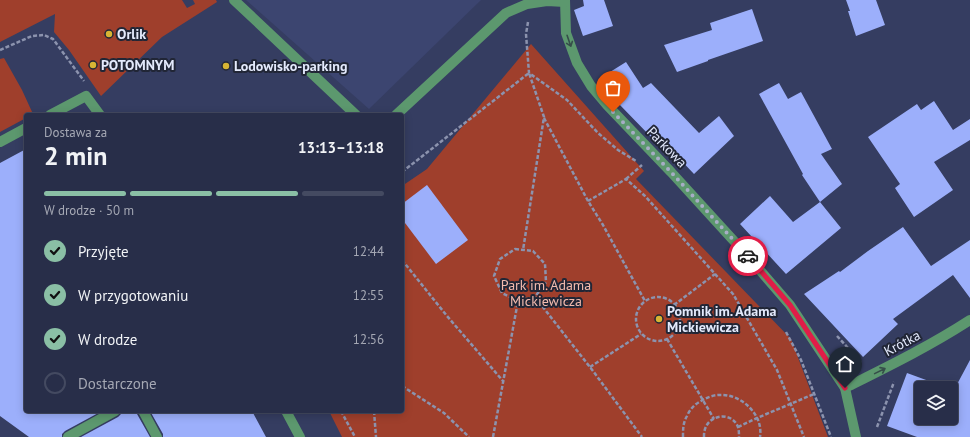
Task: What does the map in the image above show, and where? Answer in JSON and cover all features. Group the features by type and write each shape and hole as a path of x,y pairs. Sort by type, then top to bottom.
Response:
{"street":[{"path":"234,0 354,113"},
{"name":"Parkowa","path":"398,113 506,12 527,4 547,1 565,1 566,33 577,63 591,86 740,247 790,305 845,388 856,437"},
{"path":"54,113 86,96 99,113"},
{"path":"0,142 24,129"},
{"name":"Krótka","path":"845,388 950,334 970,320"},
{"path":"68,437 112,413"},
{"path":"144,413 157,437"},
{"path":"287,413 300,437"}],"path":[{"path":"529,16 526,34 528,73 544,117 588,201 645,301"},
{"path":"0,50 32,36 44,35 53,39 88,86"},
{"path":"528,73 567,100 598,133 618,150 648,168"},
{"path":"404,170 528,73"},
{"path":"523,250 544,117"},
{"path":"588,201 626,179 643,165"},
{"path":"626,179 645,196 733,294 777,370 804,437"},
{"path":"514,249 523,250 532,251 545,264 546,282 534,296 518,301 502,293 494,276 500,259 514,249"},
{"path":"404,262 452,322 503,381"},
{"path":"674,305 715,274"},
{"path":"534,296 590,367 642,437"},
{"path":"658,297 667,299 674,305 679,313 680,322 677,331 670,338 662,341 652,341 644,337 638,330 635,321 636,312 645,301 649,298 658,297"},
{"path":"493,437 518,301"},
{"path":"783,327 801,360 831,437"},
{"path":"590,367 641,334"},
{"path":"837,336 862,362 868,360"},
{"path":"667,339 714,419"},
{"path":"877,427 894,382"},
{"path":"404,387 444,412 469,437"},
{"path":"682,437 683,427 687,415 695,405 706,398 719,394 732,396 743,401 753,410 759,421 760,437"},
{"path":"738,427 814,394"},
{"path":"342,413 354,437"},
{"path":"374,413 376,437"},
{"path":"704,437 705,427 710,420 718,416 727,417 734,421 738,427 739,437"}],"shaded area":[{"path":"246,0 481,0 369,109"}],"green space":[{"path":"0,0 182,0 187,8 195,4 193,0 216,0 217,2 162,37 101,96 69,50 54,32 55,14 0,42"},
{"name":"Park im. Adama Mickiewicza","path":"531,44 644,171 636,179 791,339 828,437 342,437 330,413 404,413 404,185 427,169"},
{"path":"4,58 22,90 33,113 24,113 24,119 0,132 0,59"}],"building":[{"path":"583,0 604,0 613,26 583,36 574,10 584,6"},
{"path":"846,0 876,0 885,25 856,36"},
{"path":"752,9 763,41 677,72 664,45 712,30 710,23"},
{"path":"626,62 643,88 651,83 699,133 719,116 734,136 694,174 656,134 652,138 619,104 602,77"},
{"path":"779,83 788,99 801,92 832,149 821,154 842,184 820,202 802,175 803,174 759,94"},
{"path":"934,101 953,130 970,119 970,140 934,162 953,190 914,217 895,188 900,184 868,137 917,104 921,110"},
{"path":"24,150 24,413 98,413 65,431 62,434 62,437 29,437 0,416 0,163"},
{"path":"427,185 468,240 436,264 404,222 404,202"},
{"path":"770,196 793,222 820,202 841,228 786,274 740,224"},
{"path":"903,227 931,266 970,240 970,298 953,275 893,319 898,324 863,357 804,294 839,271 840,272"},
{"path":"970,360 970,437 917,437 887,426 907,373 929,381 914,381 914,425 958,425 958,382"},
{"path":"137,413 150,437 81,437 118,417 121,414"},
{"path":"151,413 253,413 266,437 163,437 163,434"}],"way so far":[{"path":"613,112 671,172 748,256"}],"place":[{"name":"Orlik","path":"109,34"},
{"name":"POTOMNYM","path":"93,65"},
{"name":"Lodowisko-parking","path":"226,66"},
{"name":"Pomnik im. Adama Mickiewicza","path":"659,319"}],"route":[{"path":"748,256 790,305 845,388"}]}
